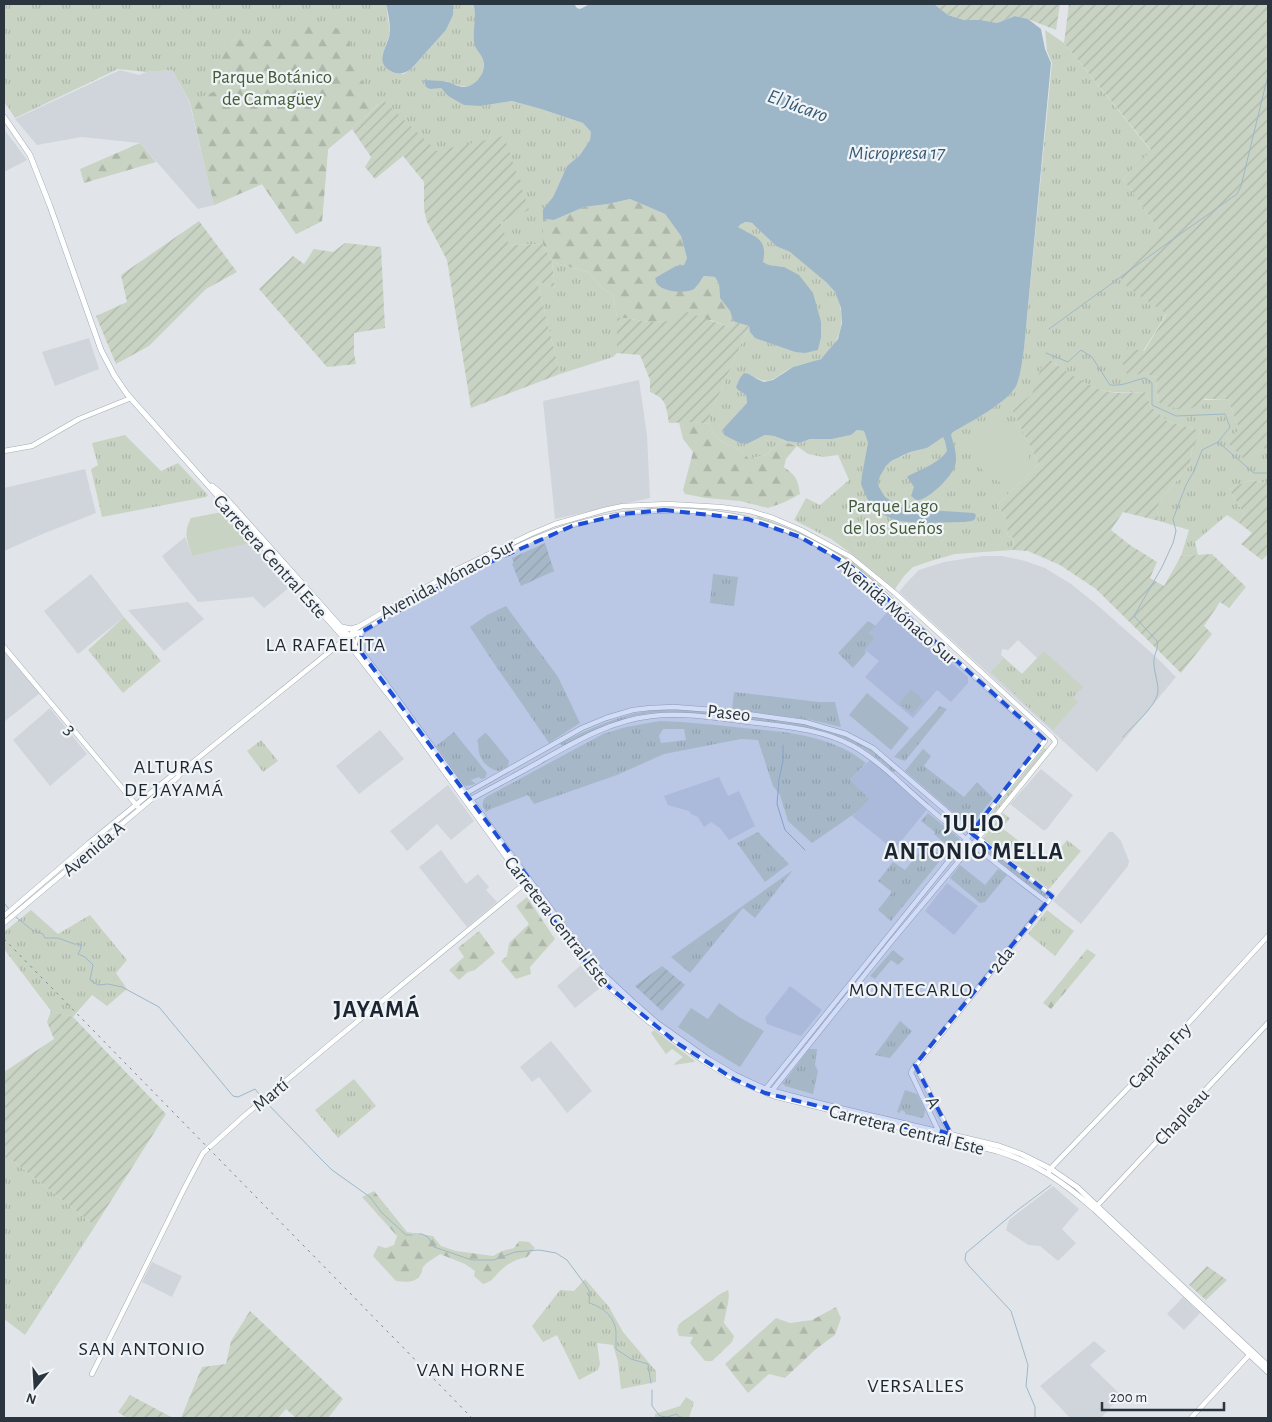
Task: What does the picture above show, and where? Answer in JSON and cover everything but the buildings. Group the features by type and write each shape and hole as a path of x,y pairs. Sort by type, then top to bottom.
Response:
{"main road":[{"name":"Carretera Central Este","path":"4,117 30,155 101,350 114,375 131,398 219,498 358,648 384,681 528,882 588,958 614,986 657,1023 708,1059 767,1092 1004,1148 1021,1154 1077,1187 1095,1207 1186,1290 1268,1372"},
{"name":"Carretera Central Este","path":"205,480 224,496 340,625 347,638 464,794"},
{"path":"340,625 351,629 361,629 358,648"},
{"name":"Carretera Central Este","path":"1251,1353 1268,1366"}],"street":[{"path":"4,451 32,446 79,419 131,398"},
{"name":"Avenida Mónaco Sur","path":"347,638 395,604 458,569 555,524 604,510 623,506 668,504 710,506 750,511 773,518 801,530 851,557 895,593 1055,741 978,838"},
{"name":"Avenida Mónaco Sur","path":"361,629 395,612 442,584 535,539 572,526 623,514 664,510 696,510 748,518 800,537 846,564 890,599 1044,739 1045,741 972,833"},
{"path":"846,564 851,557"},
{"path":"458,569 461,575"},
{"path":"440,579 442,584"},
{"path":"395,604 395,612"},
{"name":"Avenida A","path":"4,923 7,915 13,908 158,791 175,773 182,772 347,638"},
{"name":"3","path":"4,647 138,807"},
{"name":"Paseo","path":"464,794 582,728 633,710 674,707 704,709 806,722 846,734 873,748 978,838 1052,896"},
{"name":"Paseo","path":"469,801 595,732 629,720 669,715 800,728 840,740 872,758 928,808 1047,902"},
{"path":"553,744 558,751"},
{"name":"Avenida A","path":"7,915 17,912 138,807"},
{"path":"767,1092 972,833"},
{"path":"767,1092 978,838"},
{"name":"Martí","path":"92,1374 203,1153 330,1044 528,882"},
{"name":"2da","path":"912,1070 1052,896"},
{"name":"Capitán Fry","path":"1049,1171 1154,1061 1268,936"},
{"name":"Chapleau","path":"1095,1207 1268,1023"},
{"name":"A","path":"915,1065 951,1136"},
{"name":"A","path":"912,1070 911,1072 940,1134"},
{"path":"1191,1418 1251,1353"}],"highlighted area":[{"path":"664,510 748,519 800,537 852,567 1044,739 971,833 1052,896 915,1065 951,1134 939,1131 941,1136 765,1093 734,1079 677,1043 609,987 580,955 526,884 530,880 358,648 363,631 461,575 572,526 623,514"}],"shaded area":[{"path":"120,70 139,75 146,72 172,70 189,101 214,205 198,209 140,143 81,137 37,145 15,119"},
{"path":"4,129 27,160 4,172"},
{"path":"89,338 99,369 55,386 42,352"},
{"path":"639,380 647,435 650,498 555,519 543,401"},
{"path":"85,469 96,513 4,551 4,488"},
{"path":"185,537 192,556 251,543 290,587 264,608 253,597 198,602 162,556"},
{"path":"983,556 1002,556 1045,568 1071,584 1096,604 1176,677 1097,772 899,592 919,570 944,562","holes":["1018,640 1037,658 1022,674 1001,655 1002,649 1008,650"]},
{"path":"91,574 124,617 78,654 44,611"},
{"path":"188,602 204,619 164,651 128,610"},
{"path":"889,610 968,677 968,683 951,702 937,690 913,718 865,677 879,661 865,650 875,638 869,633"},
{"path":"4,649 40,693 4,722"},
{"path":"50,708 87,754 50,786 13,740"},
{"path":"380,730 404,759 359,794 336,766"},
{"path":"872,758 928,808 894,850 852,816 857,812 850,780"},
{"path":"1041,769 1073,795 1046,830 1043,830 1010,804"},
{"path":"719,777 728,796 739,791 755,826 729,840 720,828 711,822 704,827 698,817 689,811 668,805 664,796"},
{"path":"448,785 474,821 451,840 437,824 407,851 390,831"},
{"path":"1109,832 1113,832 1121,841 1129,861 1128,866 1081,924 1053,901"},
{"path":"441,850 466,884 478,874 489,887 486,890 497,902 467,927 419,867"},
{"path":"947,883 978,906 954,935 925,911"},
{"path":"581,965 600,988 575,1008 557,986"},
{"path":"790,986 822,1010 801,1036 767,1024 765,1018"},
{"path":"551,1041 592,1091 567,1113 539,1077 532,1082 520,1067"},
{"path":"1053,1186 1079,1209 1062,1229 1076,1243 1058,1261 1040,1246 1028,1245 1006,1230 1009,1220"},
{"path":"152,1262 182,1276 172,1297 142,1282"},
{"path":"1183,1297 1200,1313 1184,1330 1167,1314"},
{"path":"1094,1341 1106,1351 1090,1365 1121,1395 1101,1418 1070,1418 1040,1386"}],"green space":[{"name":"Parque Botánico de Camagüey","path":"4,4 386,4 390,33 382,56 397,73 404,74 411,69 446,30 453,15 453,4 473,4 475,43 483,61 483,71 478,80 471,85 459,86 446,81 435,88 441,88 448,96 481,106 512,101 583,123 591,132 590,140 580,155 567,166 553,197 543,209 543,244 508,245 500,222 437,151 378,104 328,149 322,221 296,234 262,184 214,205 190,102 172,70 146,72 118,69 15,118 4,101"},
{"path":"934,4 1060,4 1056,30 1015,16 997,23 981,20 964,20 948,15"},
{"path":"1069,4 1268,4 1268,454 1263,447 1244,459 1227,442 1239,429 1228,399 1204,399 1201,405 1185,410 1165,406 1158,402 1156,378 1145,373 1128,376 1122,362 1127,348 1144,351 1167,314 1128,288 1118,274 1163,235 1123,179 1151,150 1064,43"},
{"path":"309,26 331,27 348,31 352,57 358,76 378,104 328,149 322,221 296,234 262,184 214,205 190,102 225,87 220,49 239,33 268,40 297,32"},
{"name":"Parque Lago de los Sueños","path":"1045,30 1064,43 1151,151 1123,179 1163,235 1128,288 1167,313 1128,375 1145,373 1156,378 1158,402 1228,399 1239,429 1263,447 1268,454 1268,483 1250,480 1229,489 1244,514 1239,523 1227,515 1195,542 1198,555 1181,556 1189,530 1159,521 1157,509 1160,501 1190,464 1192,450 1201,431 1167,421 1151,407 1145,392 1105,391 1075,377 1055,363 1032,394 1012,410 1039,464 997,505 1006,518 1008,536 1014,538 1013,550 955,554 934,560 913,567 895,589 831,539 794,520 806,498 820,505 849,480 838,455 823,457 808,454 797,446 781,441 766,455 749,459 741,450 726,444 716,437 709,424 710,415 749,326 752,335 795,352 818,350 821,338 821,322 784,267 769,265 763,262 748,232 737,228 745,222 751,223 761,230 776,246 790,252 819,275 836,295 840,308 841,324 833,346 817,361 796,366 769,380 757,379 749,374 738,390 746,395 747,404 723,429 724,435 747,444 765,435 800,443 810,439 832,439 851,435 857,430 864,431 868,443 901,457 910,452 927,448 940,438 952,433 1000,403 1014,390 1024,349 1052,63 1047,51"},
{"path":"383,100 437,151 504,136 529,210 500,222 509,245 543,244 552,262 555,288 537,281 560,374 471,408 447,260 427,222 424,209 424,182 403,156 375,179 365,167 371,157 352,129"},
{"path":"140,143 156,162 84,183 80,169"},
{"path":"630,199 665,214 681,236 687,258 684,265 655,278 696,288 704,276 715,277 719,284 720,298 730,311 735,322 729,327 711,320 649,322 617,317 613,295 601,287 588,272 552,262 543,244 543,219 554,220 584,207"},
{"path":"199,221 237,272 206,289 149,346 116,364 96,316 127,302 121,275"},
{"path":"345,243 381,247 385,328 354,333 356,364 327,367 259,289 293,256 304,264 314,249 333,252"},
{"path":"552,262 588,272 601,287 613,295 617,317 617,353 613,357 560,374 537,281 555,288"},
{"path":"681,310 729,327 735,322 749,326 710,415 709,424 693,422 669,423 663,400 650,392 650,380 640,355 617,353 617,317 649,322 669,321"},
{"path":"1045,357 1076,378 1101,390 1119,393 1145,392 1151,407 1167,421 1201,431 1192,450 1190,464 1160,501 1157,509 1159,521 1123,512 1111,530 1157,562 1150,578 1164,586 1181,556 1212,554 1246,587 1229,608 1220,602 1204,626 1212,634 1181,673 1096,589 1060,565 1028,551 1013,550 1014,538 1008,536 1006,518 997,505 1039,464 1012,410 1032,394"},
{"path":"1006,421 1010,424 1028,452 1029,458 1027,463 1007,481 1002,483 990,476 979,466 972,453 972,446 975,440"},
{"path":"679,422 709,424 716,437 726,444 741,450 749,459 766,455 781,441 797,446 786,459 784,467 796,478 800,494 768,508 740,501 685,494 683,490 693,452 683,439"},
{"path":"125,435 161,471 178,463 208,495 206,497 102,517 91,469 98,465 92,443"},
{"path":"1250,480 1268,483 1268,554 1262,560 1241,544 1252,533 1239,523 1244,514 1229,489"},
{"path":"222,512 251,543 192,556 186,532 191,518"},
{"path":"757,516 797,531 829,547 853,562 882,589 829,549 806,537 757,518"},
{"path":"545,543 554,571 521,586 512,564 514,563 512,558"},
{"path":"713,574 738,577 734,606 710,603"},
{"path":"506,606 558,677 580,723 549,743 470,627 487,615"},
{"path":"124,617 161,661 123,693 88,650"},
{"path":"868,621 876,626 869,633 875,638 865,650 866,653 853,668 838,653"},
{"path":"1044,651 1083,687 1073,697 1078,702 1053,730 991,672 1004,658 1022,674"},
{"path":"911,689 924,701 912,714 899,703"},
{"path":"734,692 819,702 835,702 841,727 811,720 732,709"},
{"path":"867,693 909,728 891,750 849,715"},
{"path":"940,706 947,709 905,761 894,757"},
{"path":"666,709 718,714 717,716 668,712 639,715 606,725 561,745 561,743 612,720 652,710"},
{"path":"735,715 793,722 849,737 866,746 896,771 893,772 863,748 833,734 800,726 735,718"},
{"path":"660,721 681,722 808,736 838,746 866,763 850,780 869,799 857,812 812,843 788,821 780,795 773,786 758,740 741,739 664,754 617,775 534,804 528,795 486,812 483,802 486,797 603,734 626,727","holes":["663,729 684,729 686,740 661,743 659,736"]},
{"path":"454,732 487,773 485,778 481,779 479,777 471,780 476,784 466,786 463,784 436,746"},
{"path":"485,733 509,761 508,766 499,771 492,769 481,759 477,740"},
{"path":"261,740 278,761 263,772 247,751"},
{"path":"1045,748 1046,750 978,833 976,833 1043,749"},
{"path":"923,749 931,756 924,766 964,797 977,782 993,798 970,827 905,771"},
{"path":"928,813 960,839 951,849 934,834 935,832 921,821"},
{"path":"1003,813 1010,818 1002,828 1048,863 1067,840 1081,851 1049,889 983,838"},
{"path":"758,832 789,864 765,882 737,843"},
{"path":"926,844 943,857 891,921 878,910 892,892 878,881 893,862 905,870"},
{"path":"982,845 1046,894 1046,897 981,848"},
{"path":"960,865 985,885 998,869 1007,875 985,902 980,903 950,878"},
{"path":"793,870 755,918 743,908 690,973 671,957"},
{"path":"527,897 555,939 530,967 531,974 516,979 501,961 507,956 509,943 529,924 516,906"},
{"path":"31,910 58,934 90,915 127,960 116,973 127,989 107,1006 92,995 73,1017 51,1011 4,949 4,932"},
{"path":"1047,910 1074,931 1055,956 1028,934"},
{"path":"479,931 495,953 475,970 468,972 459,980 449,970 464,957 458,948"},
{"path":"1087,949 1096,955 1051,1009 1043,1003"},
{"path":"893,950 904,959 898,965 891,960 875,979 870,976"},
{"path":"662,966 685,985 662,1011 635,986"},
{"path":"719,1003 764,1031 740,1067 678,1027 691,1008 708,1019"},
{"path":"51,1011 73,1017 166,1114 95,1226 12,1160 4,1171 4,1072 54,1039 47,1022"},
{"path":"900,1021 912,1031 890,1058 875,1055"},
{"path":"654,1030 695,1061 674,1065 683,1057 672,1049 666,1054 651,1033"},
{"path":"809,1049 817,1049 815,1065 818,1071 813,1094 785,1086 783,1083"},
{"path":"354,1079 376,1106 338,1138 315,1110"},
{"path":"905,1090 917,1094 925,1109 924,1117 905,1114 901,1110 900,1113 897,1112"},
{"path":"12,1160 95,1226 25,1335 4,1319 4,1171"},
{"path":"374,1191 407,1232 433,1236 441,1246 456,1251 493,1256 514,1248 519,1241 529,1242 535,1248 527,1257 508,1264 491,1281 483,1284 474,1276 475,1271 465,1264 440,1254 426,1264 416,1279 410,1282 396,1281 373,1256 378,1246 386,1248 394,1245 397,1236 362,1197"},
{"path":"1207,1266 1227,1280 1206,1300 1189,1285"},
{"path":"585,1279 609,1307 623,1332 656,1371 656,1382 621,1389 618,1362 613,1345 597,1343 600,1364 598,1370 579,1380 557,1335 543,1342 532,1326 560,1290 574,1291"},
{"path":"728,1290 724,1323 734,1336 732,1342 712,1361 705,1361 690,1343 693,1337 679,1336 677,1330 679,1324"},
{"path":"836,1307 841,1318 835,1335 816,1349 785,1378 769,1374 748,1393 725,1364 776,1318 790,1323 812,1320"},
{"path":"250,1311 343,1399 328,1418 296,1418 286,1409 278,1418 181,1418 202,1367 226,1364 231,1341"},
{"path":"130,1395 173,1418 127,1418 118,1412"},
{"path":"686,1397 694,1402 689,1418 655,1418 655,1414 680,1406"}],"water":[{"path":"386,4 453,4 453,15 446,30 407,72 393,72 383,63 383,53 390,31"},
{"name":"Micropresa 17","path":"473,4 574,4 580,9 590,4 934,4 948,15 964,20 981,20 997,23 1015,16 1028,19 1041,29 1045,49 1051,63 1024,349 1017,384 1013,391 998,405 952,433 956,454 955,466 945,481 927,497 916,500 911,496 914,487 907,477 944,455 947,451 943,437 927,448 910,452 891,461 880,476 878,483 885,497 898,505 928,510 974,513 976,515 975,519 964,522 921,523 897,521 875,509 869,502 861,484 868,443 864,431 857,430 851,435 832,439 810,439 800,443 765,435 747,444 740,443 724,435 723,429 747,403 746,395 736,387 744,373 764,382 773,380 793,367 821,359 838,339 842,323 841,308 835,292 790,252 776,246 752,223 746,222 738,227 755,236 762,243 764,248 763,262 769,265 784,267 799,275 813,293 821,322 821,338 818,350 805,353 795,352 755,338 750,332 749,326 735,322 730,311 720,298 719,284 715,277 704,276 694,289 681,292 670,291 656,283 655,278 676,266 684,265 687,258 681,236 665,214 630,199 584,207 554,220 543,219 543,209 553,197 567,166 580,155 590,140 591,132 583,123 512,101 481,106 464,105 448,96 441,88 430,89 426,87 424,80 445,81 461,87 468,86 476,82 482,74 483,60 474,41 475,14"}],"waterway":[{"path":"1049,329 1237,194 1241,186 1268,75"},
{"path":"1046,353 1068,362 1081,350 1092,357 1110,385 1124,384 1145,378 1152,383 1152,405 1176,416 1225,414 1230,427 1218,442 1254,473 1268,473"},
{"path":"1123,737 1154,703 1158,691 1154,663 1158,646 1157,641 1134,616 1162,567 1173,543 1176,531 1173,519 1202,450 1218,442"},
{"path":"783,745 783,761 777,804 785,830 805,850"},
{"path":"4,903 13,914"},
{"path":"16,917 32,930 43,934 45,938 58,938 74,944 80,944 81,948 78,954 85,957 93,965 90,980 98,985 108,984 122,987 159,1007 233,1096 238,1097 255,1089 262,1098"},
{"path":"265,1101 332,1170 370,1197 382,1213 406,1235 412,1235"},
{"path":"1035,1418 1035,1407 1026,1386 1028,1365 1011,1311 965,1260 966,1253 1051,1185"},
{"path":"419,1234 428,1237 434,1247 472,1260 494,1260 515,1252 539,1250 556,1253 567,1260 587,1287 590,1293 589,1303 599,1307 611,1317 616,1332 616,1349 631,1359 648,1364 651,1383"},
{"path":"652,1390 652,1406 660,1416 667,1417 677,1414 680,1418"}],"railway":[{"path":"4,939 472,1418"}],"district":[{"name":"LA RAFAELITA","path":"326,644"},
{"name":"ALTURAS DE JAYAMÁ","path":"174,778"},
{"name":"JULIO ANTONIO MELLA","path":"974,837"},
{"name":"MONTECARLO","path":"911,989"},
{"name":"JAYAMÁ","path":"377,1009"},
{"name":"SAN ANTONIO","path":"142,1348"},
{"name":"VAN HORNE","path":"471,1369"},
{"name":"VERSALLES","path":"916,1385"}],"water label":[{"name":"El Júcaro","path":"798,105"}]}
